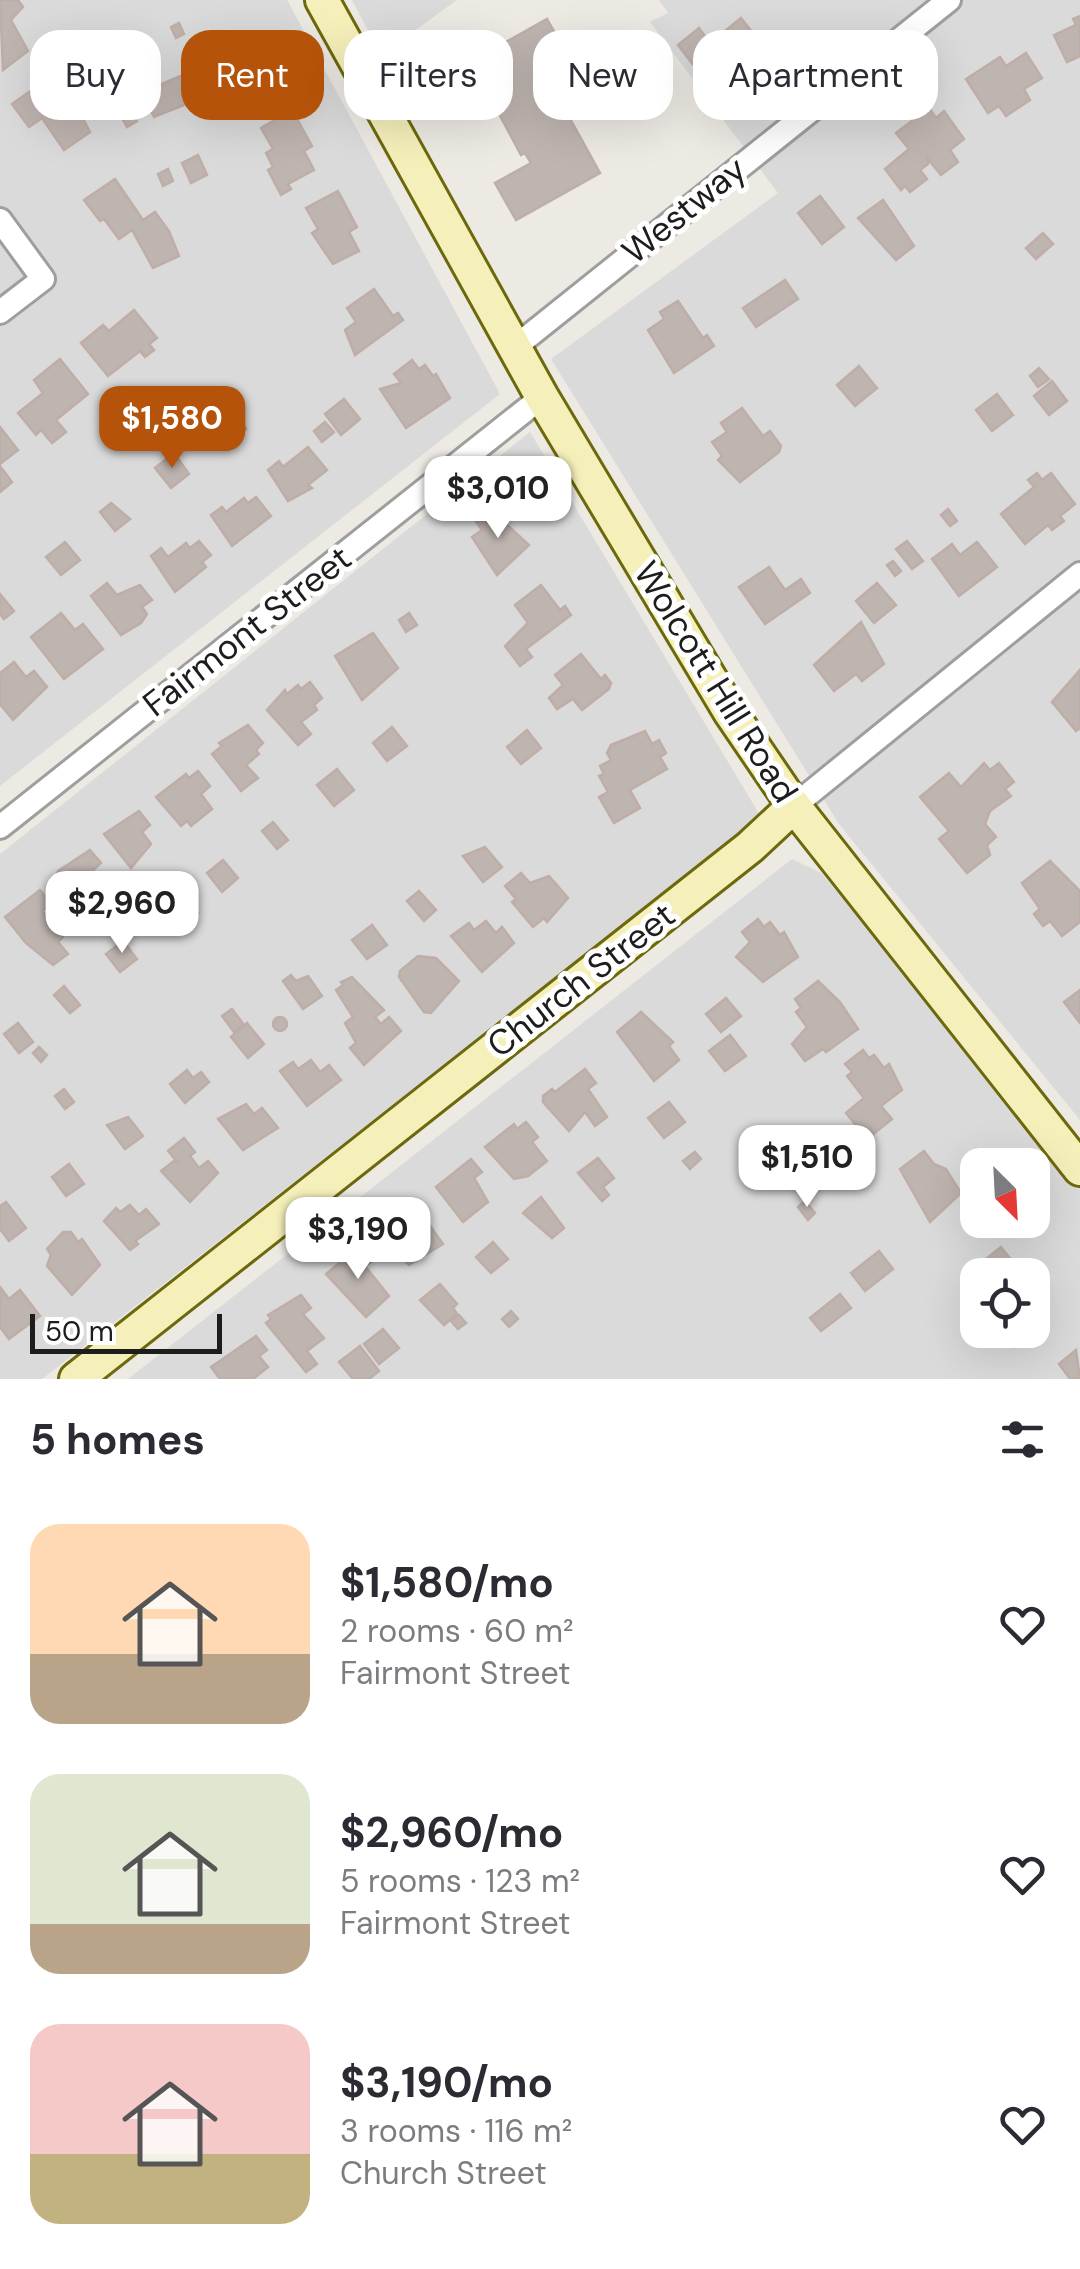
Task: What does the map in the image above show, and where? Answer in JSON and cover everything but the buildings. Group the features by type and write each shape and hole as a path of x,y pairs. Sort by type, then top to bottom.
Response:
{"street":[{"name":"Wolcott Hill Road","path":"322,0 542,397 678,628 794,806 1080,1170"},
{"name":"Westway","path":"515,347 946,1"},
{"path":"0,220 43,279 0,312"},
{"name":"Fairmont Street","path":"0,827 542,397"},
{"name":"Church Street","path":"76,1379 750,847 794,806 1080,574"}],"shaded area":[{"path":"0,0 287,0 303,30 181,30 181,120 324,120 324,68 344,105 344,120 352,120 500,394 0,786"},
{"path":"352,0 457,0 416,30 368,30"},
{"path":"659,0 1080,0 1080,1120 839,824 551,359 778,193 723,120 938,120 938,30 693,30 693,79 673,53 673,30 656,30 650,22 668,13"},
{"path":"530,432 761,817 42,1379 0,1379 0,854"},
{"path":"792,859 821,873 1080,1178 1080,1379 128,1379"}]}
